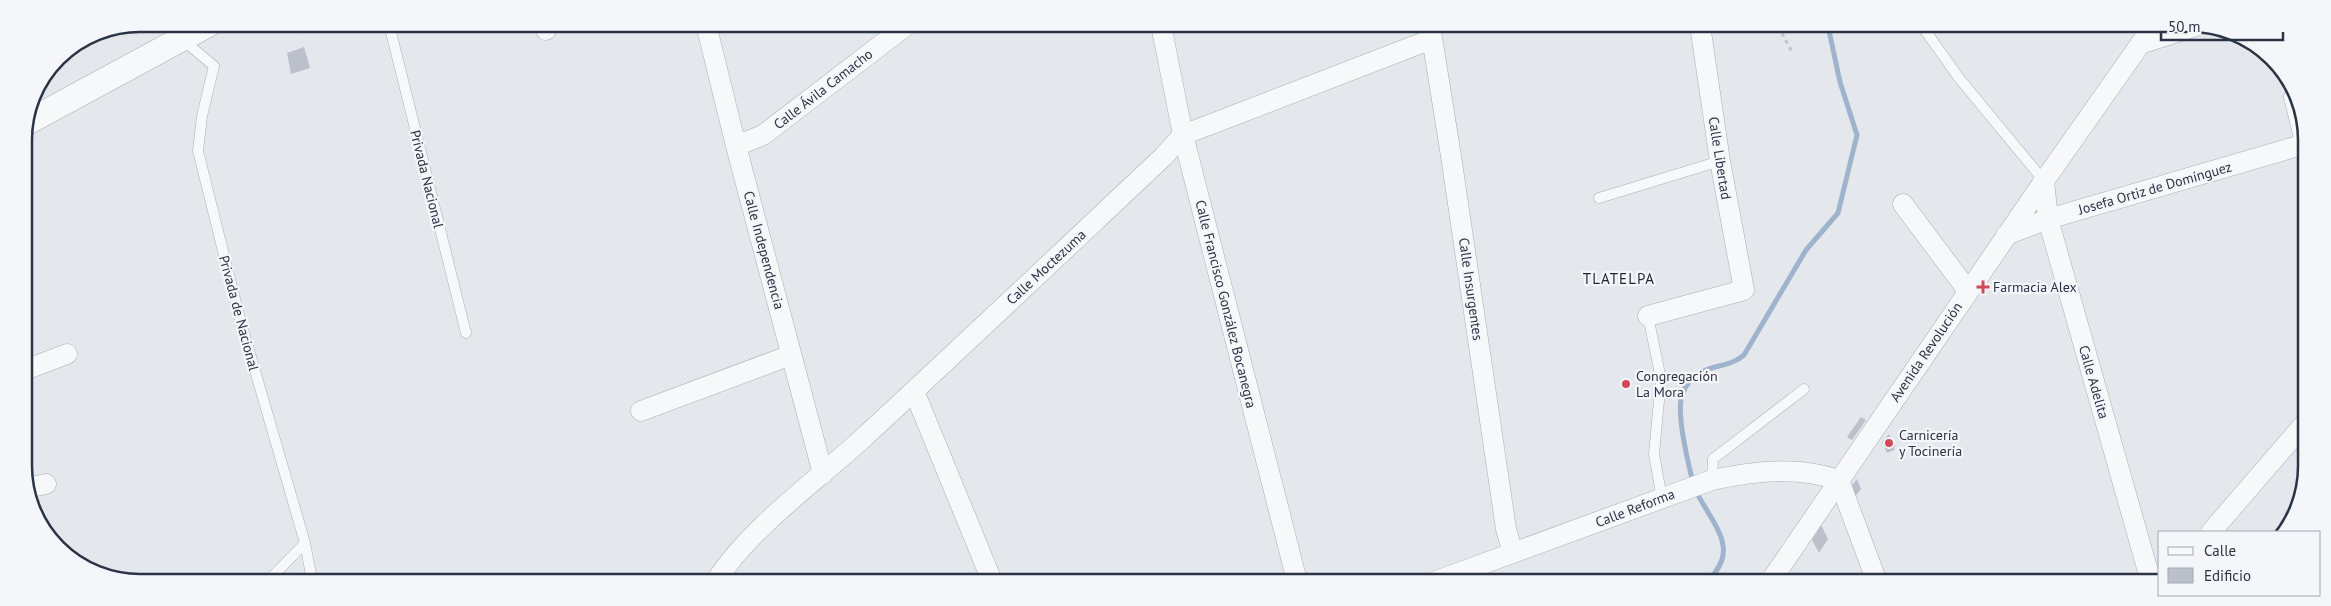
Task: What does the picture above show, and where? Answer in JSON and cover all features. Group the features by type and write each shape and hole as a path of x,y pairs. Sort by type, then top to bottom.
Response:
{"street":[{"path":"35,118 196,32"},
{"name":"Calle Independencia","path":"708,32 736,146 823,474"},
{"name":"Calle Ávila Camacho","path":"736,146 763,135 897,32"},
{"name":"Calle Francisco González Bocanegra","path":"1162,32 1182,135 1295,573"},
{"name":"Calle Moctezuma","path":"721,574 764,524 823,474 914,391 1163,157 1182,135 1431,32"},
{"name":"Calle Insurgentes","path":"1431,32 1453,165 1506,529 1513,552"},
{"name":"Calle Libertad","path":"1648,316 1744,290 1720,161 1701,32"},
{"name":"Avenida Revolución","path":"1776,573 1968,291 2149,32"},
{"path":"2140,44 2173,32"},
{"name":"Josefa Ortiz de Domínguez","path":"2006,236 2048,219 2298,145"},
{"name":"Calle Adelita","path":"2044,181 2048,219 2148,573"},
{"path":"1904,204 1968,291"},
{"path":"32,367 67,354"},
{"path":"641,411 791,355"},
{"path":"914,391 989,574"},
{"path":"2212,531 2298,431"},
{"name":"Calle Reforma","path":"1456,573 1662,499 1685,488 1712,480 1741,474 1776,471 1815,472 1839,480"},
{"path":"1839,480 1874,573"},
{"path":"35,486 46,484"}],"lane":[{"name":"Privada Nacional","path":"391,32 466,333"},
{"path":"1926,32 1959,78 2044,181"},
{"name":"Privada de Nacional","path":"182,40 214,66 202,116 198,151 240,319 305,543"},
{"path":"1599,198 1720,161"},
{"path":"1648,316 1661,379 1654,454 1662,499"},
{"path":"1712,480 1713,459 1804,389"},
{"path":"275,574 305,543"},
{"path":"305,543 311,574"}],"path":[{"path":"1781,32 1792,52"}],"building":[{"path":"304,47 310,68 291,74 287,53"},
{"path":"1861,417 1866,420 1852,440 1847,437"},
{"name":"Carnicería y Tocinería","path":"1889,434 1895,445 1894,450 1887,453 1882,442"},
{"path":"1857,479 1861,489 1854,498 1850,488"},
{"path":"1821,525 1828,539 1819,553 1812,540"}],"waterway":[{"path":"1693,483 1680,414 1682,395 1685,388 1702,372 1734,362 1744,355 1806,250 1838,213 1857,135 1840,82 1829,32"},
{"path":"1696,491 1722,539 1723,555 1714,573"}],"place":[{"name":"Farmacia Alex","path":"1983,287"},
{"name":"Congregación La Mora","path":"1626,384"},
{"name":"Carnicería y Tocinería","path":"1889,443"}],"district":[{"name":"TLATELPA","path":"1619,279"}]}
